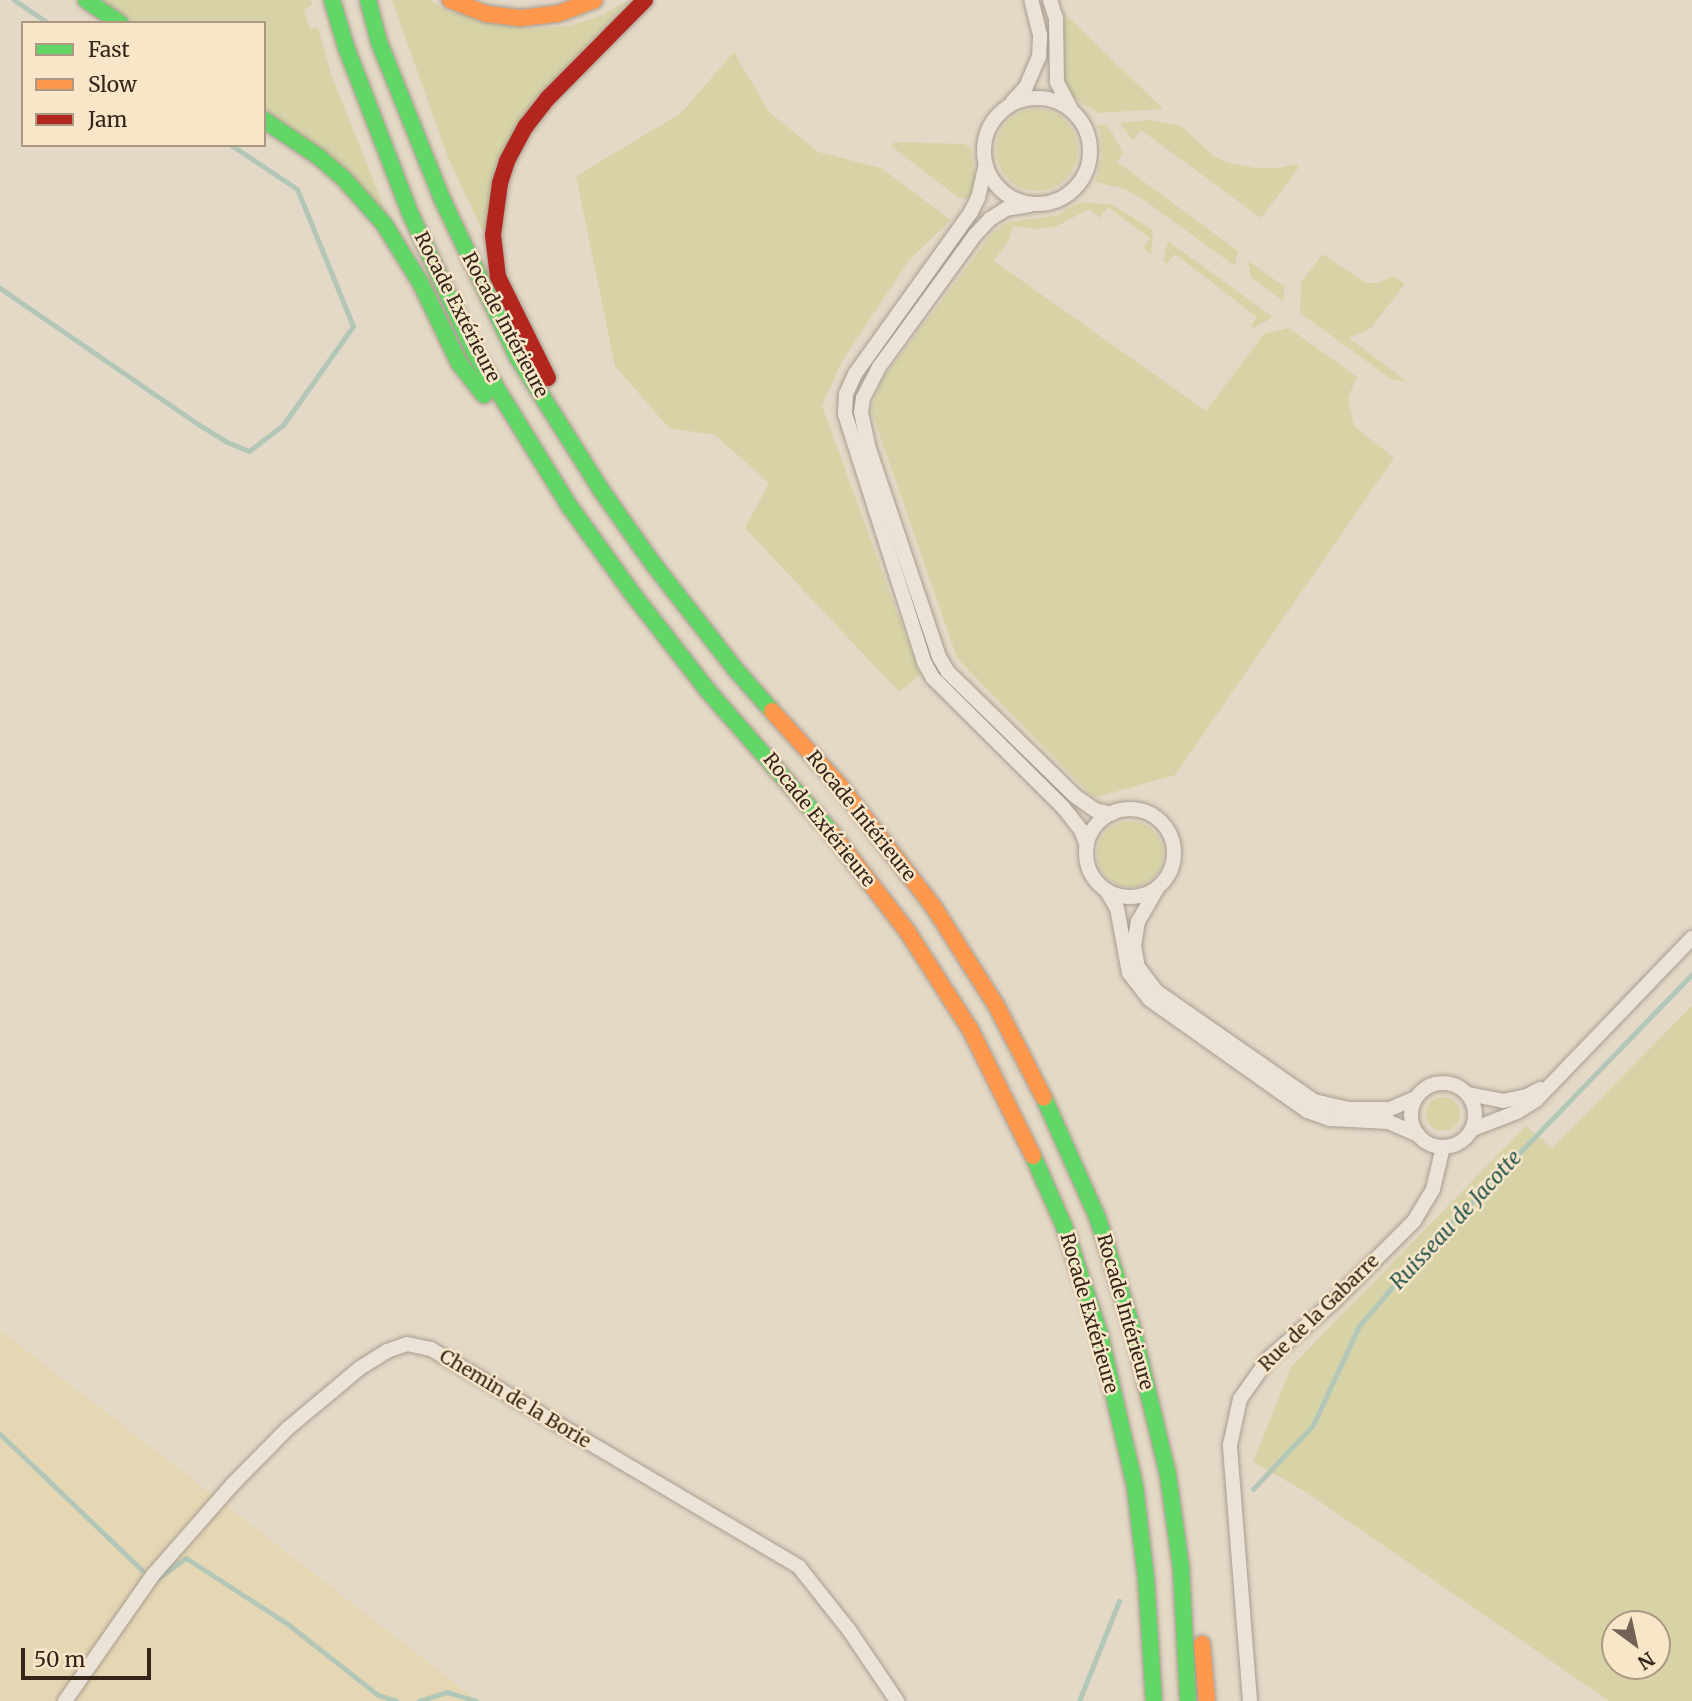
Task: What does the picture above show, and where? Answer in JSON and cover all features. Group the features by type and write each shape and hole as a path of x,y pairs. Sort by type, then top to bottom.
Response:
{"highway":[{"path":"86,0 117,21"},
{"name":"Rocade Extérieure","path":"332,0 346,47 380,136 442,284 477,355 570,507 709,692 812,807 907,931 970,1029 1012,1108 1064,1226 1100,1335 1135,1487 1146,1578 1154,1701"},
{"name":"Rocade Intérieure","path":"368,0 379,42 442,199 491,307 518,358 601,490 654,565 736,670 840,786 933,906 998,1007 1043,1096 1098,1219 1133,1330 1168,1475 1181,1567 1188,1701"},
{"path":"450,0 487,14 522,18 557,15 595,0"},
{"path":"601,490 498,277 494,257 494,207 507,161 526,126 548,98 645,0"},
{"path":"266,121 319,157 345,180 384,224 421,284 459,363 570,507"},
{"path":"1168,1475 1191,1568 1207,1676 1207,1701"}],"street":[{"path":"1031,0 1040,35 1039,57 1026,87 996,116 986,132 983,151 985,167 978,198 971,212 855,374 846,394 845,414 924,662 933,678 1063,807 1081,830 1087,846 1090,871 1117,908 1129,973 1149,999 1307,1111 1330,1118 1389,1122 1418,1135 1429,1144 1443,1147 1460,1142 1473,1129 1527,1107 1692,938"},
{"path":"1050,0 1056,18 1057,82 1085,127 1090,142 1086,174 1077,187 1064,197 1047,204 1006,209 990,219 975,235 879,366 863,398 860,412 868,446 939,657 948,672 1074,796 1095,810 1112,814"},
{"path":"1010,104 1027,98 1044,98 1072,110"},
{"path":"985,167 1002,193 1030,205"},
{"path":"1087,846 1096,827 1112,814 1126,810 1140,811 1164,826 1174,848 1174,860 1170,871 1138,921 1135,945 1138,967 1156,991 1314,1101 1350,1109 1390,1109 1416,1098 1423,1090 1444,1083 1455,1085 1468,1094 1493,1100 1514,1099 1550,1082"},
{"path":"1106,890 1133,897 1158,887"},
{"path":"1468,1094 1475,1110 1473,1129"},
{"path":"1416,1098 1411,1117 1418,1135"},
{"name":"Rue de la Gabarre","path":"1250,1701 1230,1456 1234,1417 1240,1398 1269,1358 1332,1303 1414,1221 1433,1189 1443,1147"},
{"name":"Chemin de la Borie","path":"65,1701 153,1575 233,1485 287,1429 360,1368 387,1351 407,1344 431,1349 799,1567 849,1630 897,1701"}],"shaded area":[{"path":"102,0 311,0 312,5 304,10 310,29 318,27 331,74 386,212 266,112 266,21 133,21"},
{"path":"392,0 430,0 447,11 529,29 568,26 600,16 629,0 545,89 483,232 447,155"},
{"path":"1064,13 1163,109 1098,113 1073,97 1062,76"},
{"path":"734,52 769,112 818,152 881,168 951,220 910,259 842,361 822,406 920,675 899,692 745,528 769,483 715,435 669,428 615,366 576,176 681,113"},
{"path":"1037,109 1053,113 1066,121 1074,134 1078,150 1074,166 1066,179 1053,187 1037,191 1021,187 1008,179 1000,166 996,150 1000,134 1008,121 1021,113"},
{"path":"1151,120 1181,126 1214,156 1226,162 1255,168 1280,168 1295,164 1299,167 1261,218 1141,130 1133,140 1120,123"},
{"path":"1097,125 1106,125 1113,134 1123,153 1117,162 1238,251 1235,266 1144,200 1125,189 1095,182 1102,158"},
{"path":"895,142 964,144 970,147 977,183 975,192 966,199 959,198 891,146"},
{"path":"1085,202 1113,205 1153,230 1151,254 1143,248 1150,238 1108,207 1100,218 1089,209 1055,227 1036,229 1013,226 1009,240 994,261 1206,411 1264,334 1289,328 1357,377 1348,397 1354,426 1394,458 1175,775 1093,798 957,658 871,410 881,381 993,232 1009,222 1059,215 1072,206"},
{"path":"1168,241 1273,317 1254,328 1251,326 1257,317 1175,254 1167,264 1163,261"},
{"path":"1322,254 1366,283 1378,283 1394,276 1405,284 1371,328 1349,338 1406,381 1391,379 1300,313 1301,283"},
{"path":"1248,261 1285,287 1283,301 1251,277"},
{"path":"1130,821 1143,823 1153,831 1161,841 1161,867 1153,877 1143,885 1130,887 1117,885 1107,877 1099,867 1097,854 1099,841 1107,831 1117,823"},
{"path":"1692,1006 1692,1701 1609,1701 1306,1492 1253,1462 1291,1367 1526,1126 1552,1148"},
{"path":"1443,1097 1455,1102 1460,1114 1455,1126 1443,1131 1431,1126 1426,1114 1431,1102"},
{"path":"0,1330 478,1701 0,1701"}],"waterway":[{"path":"14,0 45,21"},
{"path":"0,288 198,424 225,441 249,451 283,425 353,326 297,189 234,147"},
{"name":"Ruisseau de Jacotte","path":"1253,1489 1313,1425 1359,1326 1411,1265 1692,974"},
{"path":"0,1434 142,1570"},
{"path":"157,1579 186,1558 289,1625 378,1695 396,1701"},
{"name":"Ruisseau de Jacotte","path":"1079,1701 1119,1601"},
{"path":"419,1701 447,1692 476,1701"}],"traffic: fast":[{"path":"86,0 117,21"},
{"path":"332,0 346,47 410,213 476,355 570,507 635,597 709,692 831,832"},
{"path":"368,0 379,42 442,199 518,358 601,490 654,565 736,670 772,711"},
{"path":"266,121 319,157 345,180 384,224 421,284 459,363 484,395"},
{"path":"1044,1098 1098,1219 1133,1330 1168,1475 1181,1567 1188,1701"},
{"path":"1033,1156 1064,1226 1100,1335 1135,1487 1146,1578 1154,1701"}],"traffic: slow":[{"path":"450,0 487,14 522,18 557,14 595,0"},
{"path":"772,711 840,786 933,906 997,1007 1044,1098"},
{"path":"831,832 907,931 970,1029 1033,1156"},
{"path":"1202,1644 1207,1701"}],"traffic: jam":[{"path":"548,378 498,277 493,235 500,183 507,161 526,126 548,98 645,0"}]}
